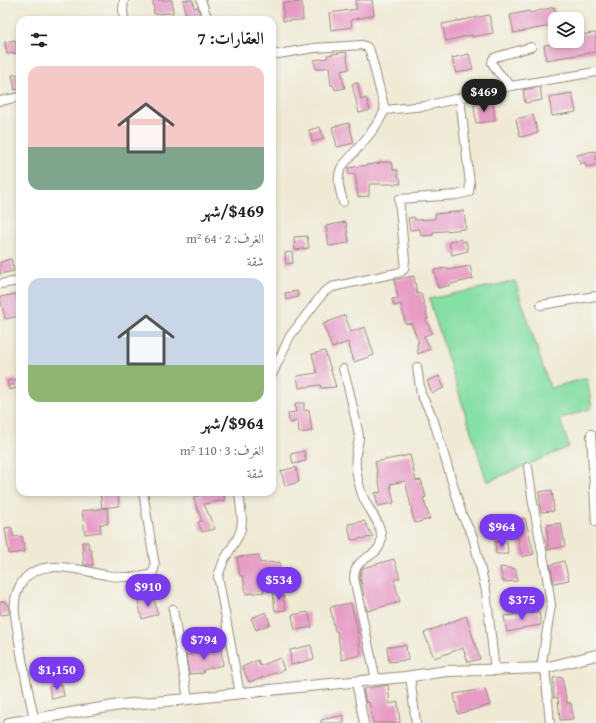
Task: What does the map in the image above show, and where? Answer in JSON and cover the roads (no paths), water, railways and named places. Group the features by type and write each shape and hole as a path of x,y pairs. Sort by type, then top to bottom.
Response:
{"street":[{"path":"123,16 122,10 124,0"},
{"path":"201,0 207,16"},
{"path":"276,54 314,48 362,45 367,47 370,51 385,110 378,124 341,168 338,175 343,202"},
{"path":"511,86 497,71 492,63 493,59 531,47"},
{"path":"385,110 425,106 511,86 596,72"},
{"path":"0,101 16,98"},
{"path":"276,366 290,336 324,292 332,288 401,272 404,269 405,260 399,199 468,192 470,184 460,98"},
{"path":"0,284 16,282"},
{"path":"541,305 596,296"},
{"path":"417,368 421,394 433,418 462,515 473,537 486,591 496,671"},
{"path":"343,369 349,386 359,438 356,454 356,472 361,492 379,526 381,541 375,552 358,563 354,571 354,578 376,680"},
{"path":"590,434 596,522"},
{"path":"528,467 551,605 543,668 550,723"},
{"path":"34,718 23,669 14,606 17,592 27,576 39,569 55,566 72,567 86,572 108,576 147,576 155,568 144,496"},
{"path":"239,496 242,520 241,529 238,537 224,560 218,576 240,694"},
{"path":"172,609 188,699"},
{"path":"9,723 120,705 376,680 447,671 496,671 543,668 596,655"},
{"path":"410,676 416,723"},
{"path":"356,682 364,723"}]}
